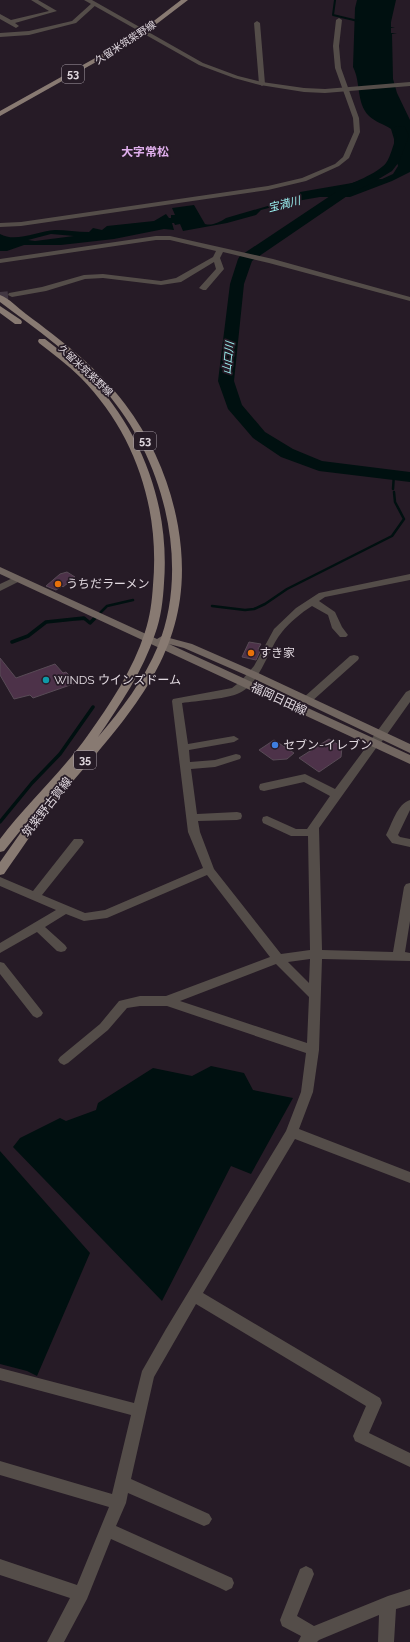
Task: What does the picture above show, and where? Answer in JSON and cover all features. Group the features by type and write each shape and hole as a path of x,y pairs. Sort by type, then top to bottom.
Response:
{"main road":[{"name":"久留米筑紫野線","path":"0,107 61,74 138,28 173,0"},
{"name":"久留米筑紫野線","path":"0,114 98,60 145,32 185,0"},
{"name":"久留米筑紫野線","path":"0,298 64,347 111,392 143,437 156,461 173,515 177,558 178,584 165,642"},
{"name":"久留米筑紫野線","path":"0,308 39,338 83,376 100,395 129,438 139,459 153,493 160,541 160,581 156,608 148,639"},
{"name":"福岡日田線","path":"0,570 148,639 165,642 248,678 377,740 410,749"},
{"name":"筑紫野古賀線","path":"0,848 90,740 114,704 148,639"},
{"name":"筑紫野古賀線","path":"0,871 26,832 66,782 103,740 135,697 165,642"},
{"name":"福岡日田線","path":"248,678 307,700 410,760"}],"street":[{"path":"10,22 54,11 34,0"},
{"path":"87,0 201,64 236,77 262,84 304,90 348,89 406,84"},
{"path":"0,35 29,33 74,22 94,4"},
{"path":"0,16 29,33"},
{"path":"0,225 22,224 214,197 304,180 325,172 346,158 357,132 356,118 348,89 338,68 336,46 339,20"},
{"path":"257,23 262,84"},
{"path":"0,261 156,238 170,238 220,253 270,261 410,299"},
{"path":"203,288 220,268 220,253"},
{"path":"12,295 43,289 84,277 103,276 161,283 178,280 220,253"},
{"path":"314,995 278,959 209,870 194,832 177,701 234,691 258,667 277,631 299,610 322,595 410,577"},
{"path":"2,585 17,579"},
{"path":"312,602 332,614 337,628 343,635"},
{"path":"307,700 354,658"},
{"path":"55,1642 81,1594 118,1502 147,1376 292,1132 307,1092 313,1050 316,954 313,828 409,698"},
{"path":"183,748 234,739"},
{"path":"186,766 215,763 236,757"},
{"path":"264,787 305,778 337,795"},
{"path":"410,804 403,811 392,835 396,840 410,843"},
{"path":"192,818 237,816"},
{"path":"267,820 295,833 313,832"},
{"path":"35,896 78,842"},
{"path":"0,881 84,917 107,914 209,870"},
{"path":"398,957 410,887"},
{"path":"0,949 66,909"},
{"path":"37,926 61,948"},
{"path":"167,1001 278,959 316,954 410,957"},
{"path":"0,966 37,1013"},
{"path":"64,1060 104,1027 123,1004 140,1001 167,1001 313,1050"},
{"path":"292,1132 410,1178"},
{"path":"194,1295 375,1403 360,1436 410,1460"},
{"path":"0,1374 139,1411"},
{"path":"0,1468 118,1502"},
{"path":"123,1483 204,1519"},
{"path":"107,1530 226,1583"},
{"path":"0,1568 81,1594"},
{"path":"306,1574 288,1620 310,1638 388,1604 410,1597"},
{"path":"386,1642 388,1604"}],"shaded area":[{"path":"357,0 396,0 391,22 391,27 395,27 391,28 391,33 397,33 392,34 393,79 397,93 410,120 410,172 392,181 350,197 320,197 291,202 261,210 256,215 227,223 183,231 180,224 175,225 172,223 174,230 164,229 114,239 61,245 24,245 7,251 0,251 0,234 20,237 55,230 89,232 93,228 102,230 107,226 154,221 166,214 169,218 171,218 171,215 175,215 172,208 194,205 205,224 213,224 226,218 298,197 300,192 352,183 361,180 382,179 393,174 398,166 391,129 371,118 365,111 360,99 357,79 353,67 355,8","holes":["51,234 74,236 35,241 28,240"]},
{"path":"211,1066 244,1073 253,1090 293,1098 251,1174 231,1166 162,1301 13,1147 20,1138 60,1118 66,1121 96,1110 98,1103 153,1068 192,1076"},
{"path":"0,1151 90,1253 37,1376 27,1371 0,1364"}],"building":[{"name":"うちだラーメン","path":"67,572 75,577 63,587 62,586 56,590 46,586 60,574"},
{"name":"すき家","path":"249,642 261,644 258,649 261,649 256,660 242,657"},
{"name":"WINDS ウインズドーム","path":"0,658 16,678 55,664 63,673 66,672 76,683 33,698 30,695 14,699 0,675"},
{"path":"329,739 342,747 341,757 319,772 299,758"},
{"name":"セブン-イレブン","path":"274,740 294,753 287,759 273,760 259,750"}],"waterway":[{"path":"335,0 333,15 358,21"},
{"name":"宝満川","path":"342,191 353,188 382,172 391,165 403,136 400,130"},
{"name":"山口川","path":"348,190 245,259 237,284 226,381 234,406 259,435 287,453 319,466 410,477"},
{"path":"393,489 394,474"},
{"path":"212,606 245,610 254,609 265,604 287,589 392,536 404,519 395,502 394,492"},
{"path":"12,642 28,636 46,622 84,618 90,623 107,606 133,600"},
{"path":"75,619 85,619"},
{"path":"0,822 32,783 60,754 93,707"}],"tunnel":[{"path":"0,296 12,295"}],"place":[{"name":"うちだラーメン","path":"58,584"},
{"name":"すき家","path":"251,653"},
{"name":"WINDS ウインズドーム","path":"46,680"},
{"name":"セブン-イレブン","path":"275,745"}],"district":[{"name":"大字常松","path":"145,152"}]}
